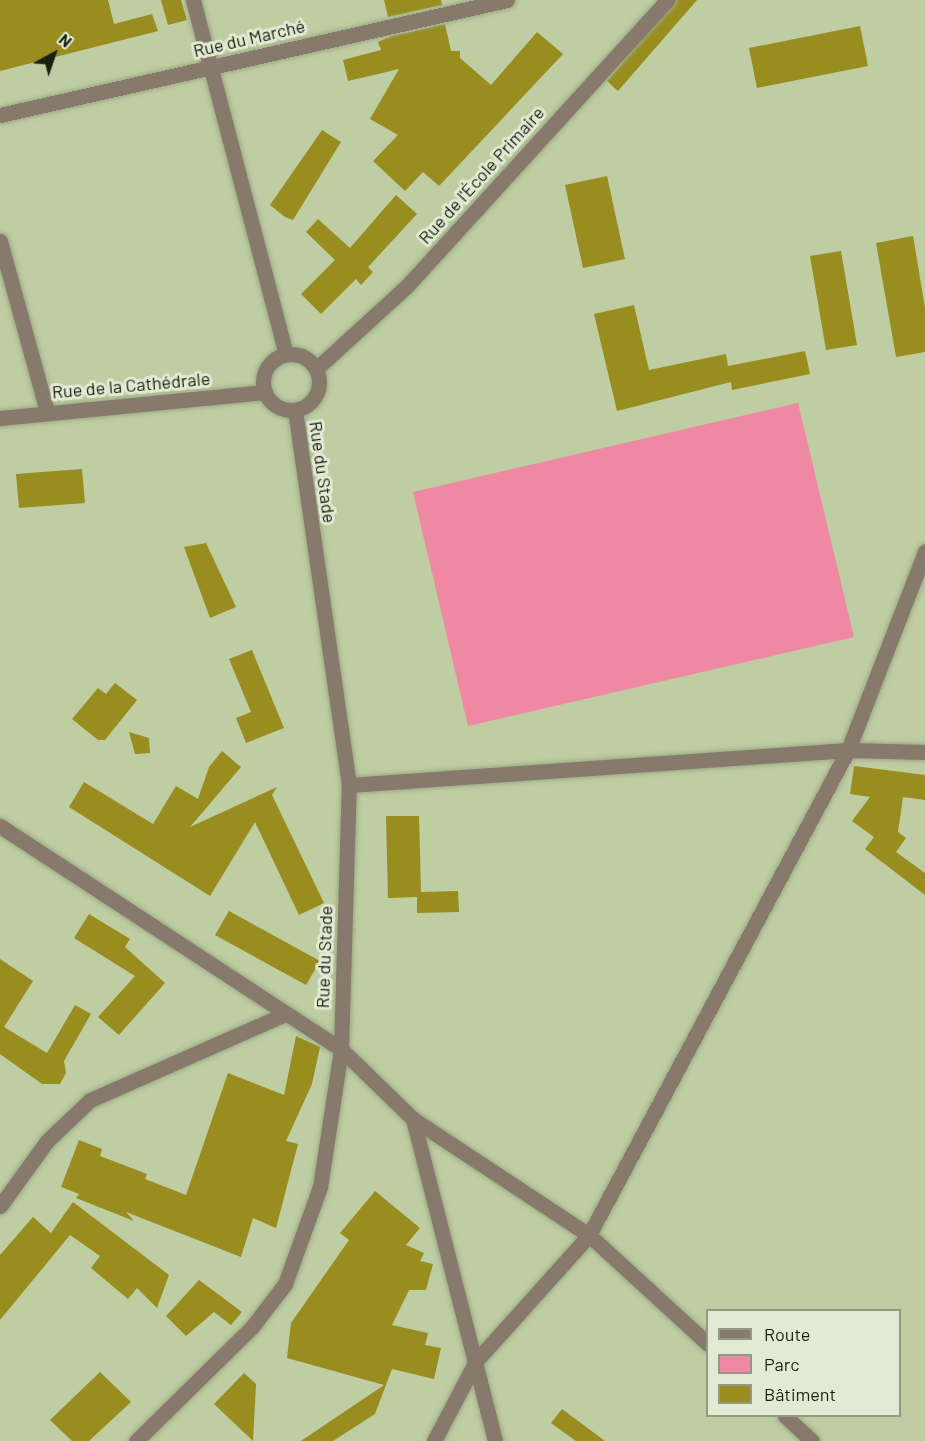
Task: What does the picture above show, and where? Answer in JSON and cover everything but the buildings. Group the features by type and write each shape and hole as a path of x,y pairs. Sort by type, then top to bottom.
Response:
{"street":[{"path":"194,0 209,67 286,354"},
{"name":"Rue du Marché","path":"0,115 507,0"},
{"name":"Rue de l'École Primaire","path":"316,369 407,286 667,0"},
{"path":"0,241 47,412"},
{"path":"286,354 303,356 316,369 316,395 295,410 277,406 265,392 269,364 286,354"},
{"name":"Rue de la Cathédrale","path":"0,418 265,392"},
{"name":"Rue du Stade","path":"136,1441 252,1327 285,1284 320,1186 341,1049 349,785 295,410"},
{"path":"435,1441 476,1360 589,1236 848,750 925,551"},
{"path":"349,785 848,750 925,752"},
{"path":"0,826 283,1015 341,1049 413,1119 589,1236 706,1342"},
{"path":"0,1206 47,1140 90,1100 283,1015"},
{"path":"413,1119 495,1441"},
{"path":"786,1417 812,1441"}],"green space":[{"path":"798,403 854,637 468,726 413,492"}]}
